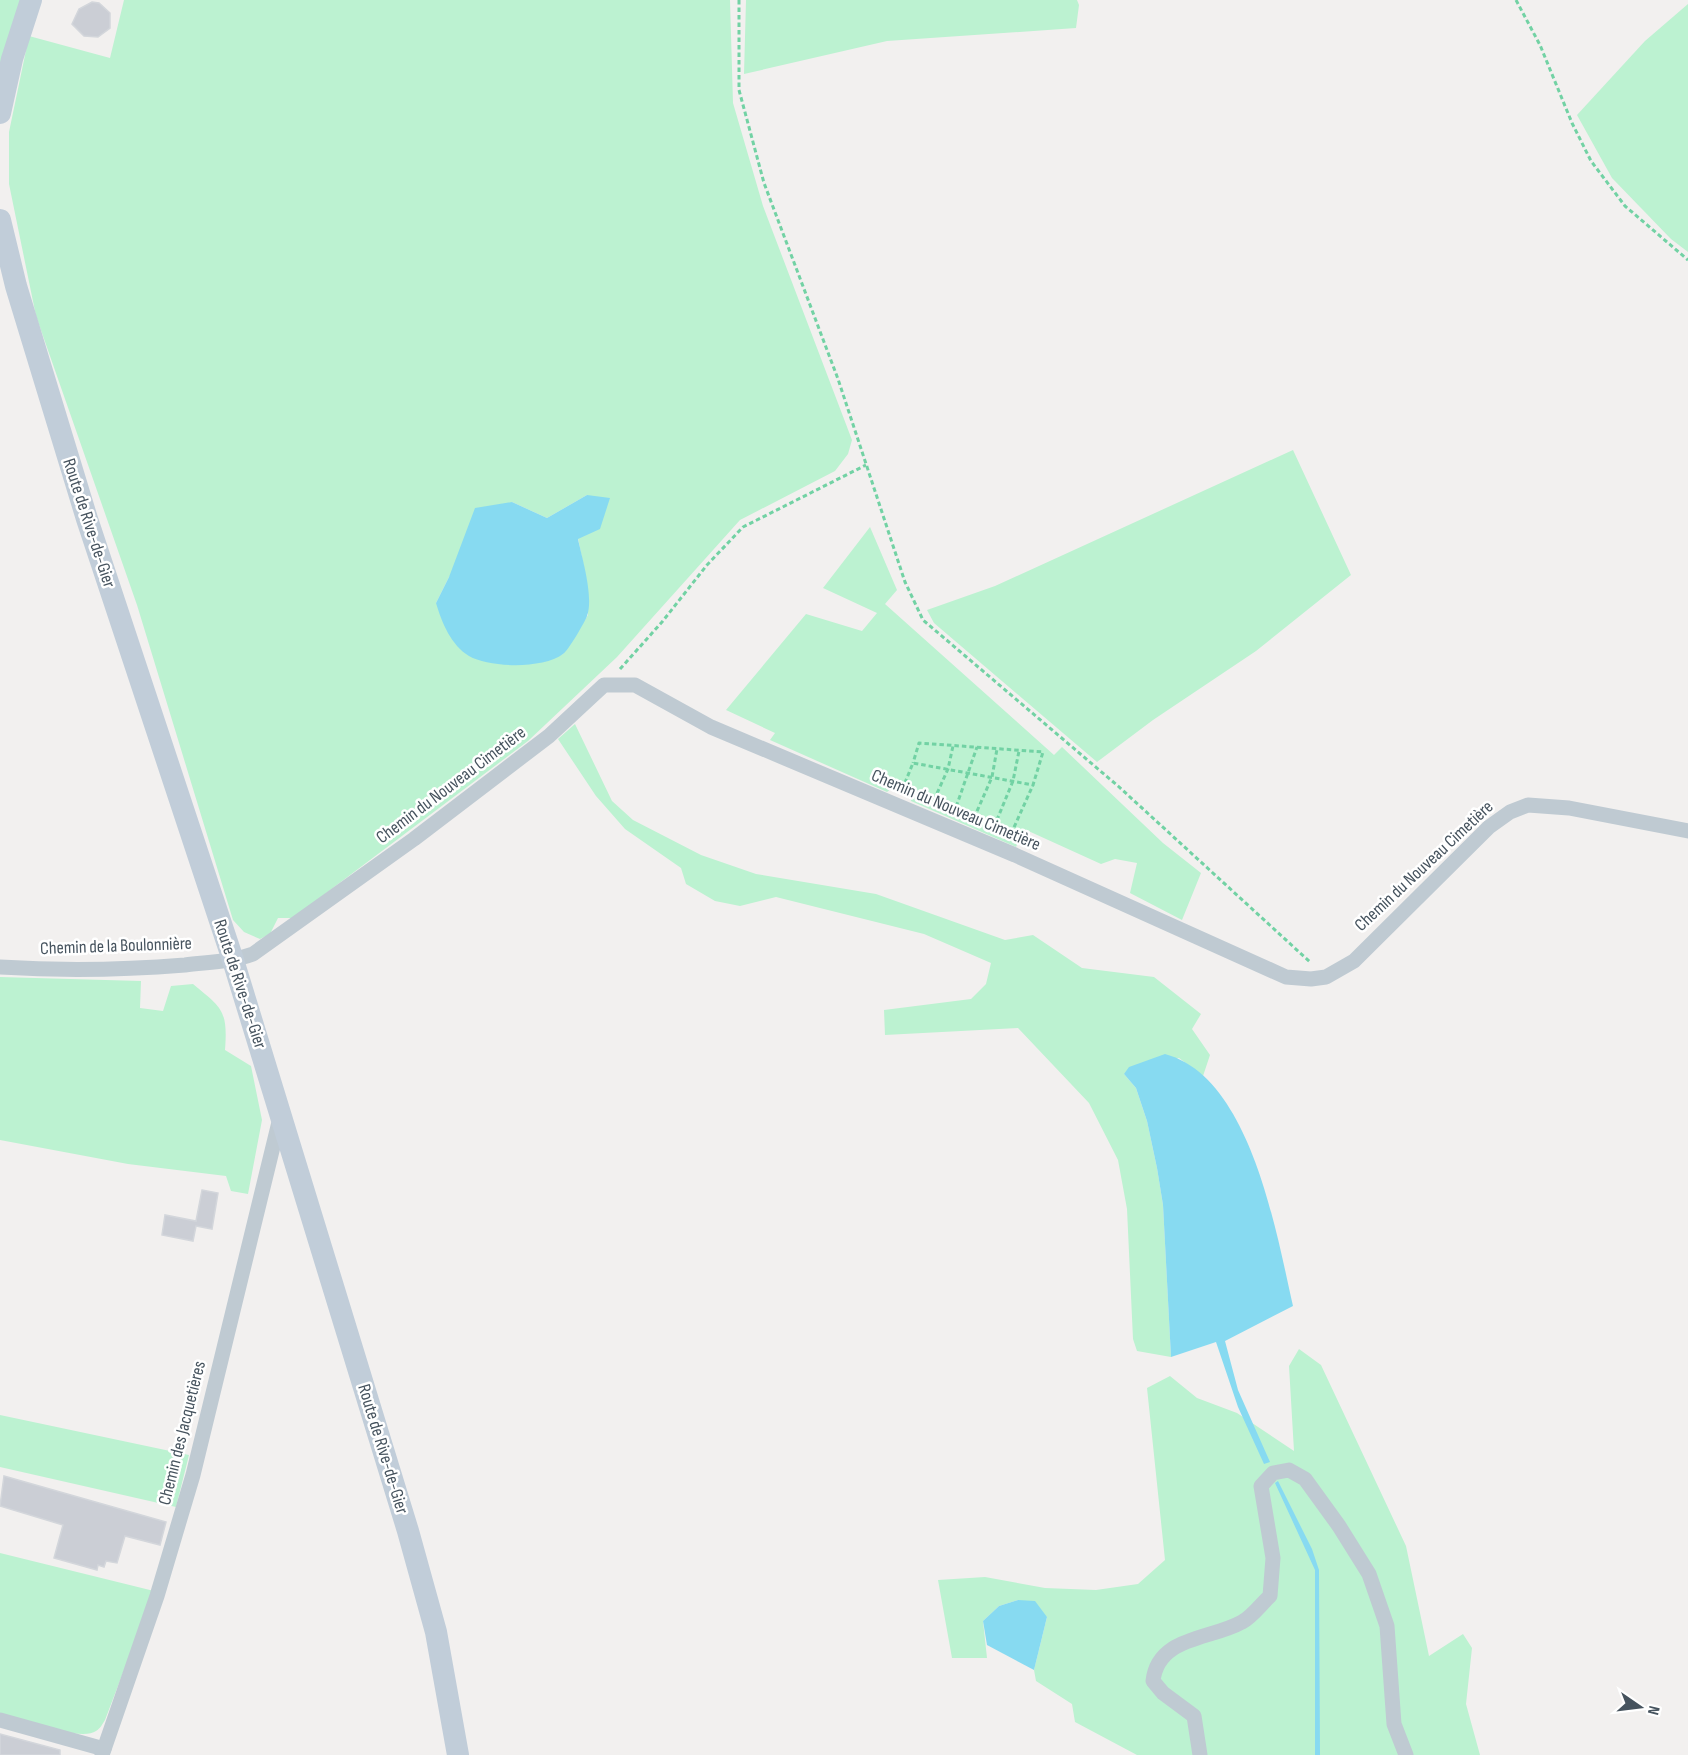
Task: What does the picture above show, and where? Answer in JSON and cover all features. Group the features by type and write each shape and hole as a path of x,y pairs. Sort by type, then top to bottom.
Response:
{"main road":[{"path":"0,113 12,59 30,0"},
{"name":"Route de Rive-de-Gier","path":"0,220 16,286 87,519 233,960 408,1531 435,1632 458,1755"}],"street":[{"name":"Chemin du Nouveau Cimetière","path":"233,960 253,954 414,839 549,736 604,685 635,685 711,727 1026,860 1286,977 1311,980 1326,977 1354,961 1489,827 1510,812 1528,805 1569,808 1688,831"},
{"name":"Chemin de la Boulonnière","path":"0,967 57,970 144,968 233,960"},
{"name":"Chemin des Jacquetières","path":"103,1752 157,1596 193,1475 281,1115"},
{"path":"1200,1755 1194,1716 1163,1693 1153,1681 1155,1666 1162,1655 1198,1637 1242,1622 1269,1596 1273,1558 1261,1486 1273,1473 1289,1470 1305,1479 1339,1526 1369,1574 1387,1626 1394,1724 1406,1755"},
{"path":"0,1720 103,1752"}],"path":[{"path":"740,0 739,90 764,183 838,379 905,582 923,620 1118,786 1326,977"},
{"path":"1516,0 1540,45 1572,123 1591,161 1625,206 1688,260"},
{"path":"604,685 662,622 707,565 743,527 866,465"},
{"path":"894,805 914,763 919,743 1043,752 1033,785 1012,835 904,786"},
{"path":"934,800 948,769 953,746"},
{"path":"955,810 976,747"},
{"path":"974,818 992,777 997,749"},
{"path":"994,827 1013,781 1019,751"},
{"path":"914,763 1033,785"}],"green space":[{"path":"0,0 21,0 0,73"},
{"path":"124,0 730,0 733,103 763,206 852,440 848,454 835,471 740,520 617,657 528,741 293,918 278,918 270,934 260,939 244,932 233,920 137,605 36,316 9,184 9,132 29,36 110,58","holes":["587,495 578,538 587,583 588,615 563,654 543,662 436,603 449,577 512,502 547,518"]},
{"path":"746,0 1077,0 1079,5 1076,28 887,41 744,74"},
{"path":"1688,4 1688,252 1671,239 1612,178 1577,115 1645,41"},
{"path":"1293,450 1351,575 1256,651 1153,720 1097,762 934,623 927,610 995,586"},
{"path":"870,527 897,590 885,604 1054,755 1062,747 1163,843 1201,873 1182,920 1130,893 1137,863 1115,859 1101,864 1024,829 1016,847 911,801 909,791 895,786 887,792 770,740 775,733 726,710 806,614 862,631 877,613 823,588"},
{"path":"575,724 612,801 633,820 701,855 756,874 876,894 1005,940 1033,935 1082,968 1154,977 1201,1014 1192,1029 1210,1055 1203,1076 1179,1058 1124,1074 1136,1088 1147,1121 1157,1168 1163,1205 1171,1357 1137,1351 1133,1339 1127,1209 1118,1160 1089,1103 1018,1028 885,1035 884,1010 971,999 986,984 991,963 924,934 776,897 740,906 715,901 686,884 681,868 625,829 596,796 558,739"},
{"path":"0,977 141,981 140,1008 163,1011 171,986 193,984 211,999 224,1018 225,1050 251,1066 262,1120 248,1194 231,1191 226,1176 128,1164 0,1140"},
{"path":"1299,1349 1321,1365 1406,1546 1429,1656 1463,1634 1472,1648 1466,1704 1480,1755 1137,1755 1075,1722 1072,1704 1036,1681 1034,1670 1047,1617 1018,1600 999,1606 983,1621 987,1658 952,1658 938,1580 985,1577 1045,1588 1096,1590 1138,1584 1165,1560 1147,1388 1170,1376 1197,1398 1237,1413 1294,1451 1289,1366"},
{"path":"0,1415 189,1455 176,1507 0,1467"},
{"path":"0,1553 154,1591 105,1720 96,1731 88,1734 64,1732 0,1714"}],"water":[{"path":"587,495 610,498 600,529 578,539 587,577 589,608 583,624 565,652 554,659 543,662 516,665 490,663 469,656 457,646 448,633 436,603 449,577 475,508 512,502 547,518"},
{"path":"1165,1054 1194,1068 1219,1093 1239,1124 1255,1161 1278,1239 1293,1306 1225,1341 1238,1390 1270,1462 1264,1464 1238,1407 1216,1342 1171,1357 1163,1205 1157,1168 1147,1121 1136,1088 1124,1074 1129,1067"},
{"path":"1278,1481 1312,1549 1319,1570 1320,1755 1315,1755 1315,1570 1275,1483"},
{"path":"1018,1600 1035,1601 1047,1617 1034,1670 987,1645 983,1621 999,1606"}],"building":[{"path":"92,2 99,3 110,13 110,28 98,37 84,36 72,24 79,9"},
{"path":"202,1190 218,1193 212,1229 196,1226 193,1241 162,1235 165,1215 196,1221"},
{"path":"4,1476 166,1522 160,1545 125,1536 117,1563 106,1561 104,1567 98,1565 97,1570 54,1558 63,1525 0,1506"},
{"path":"0,1734 60,1750 60,1755 0,1755"}]}
